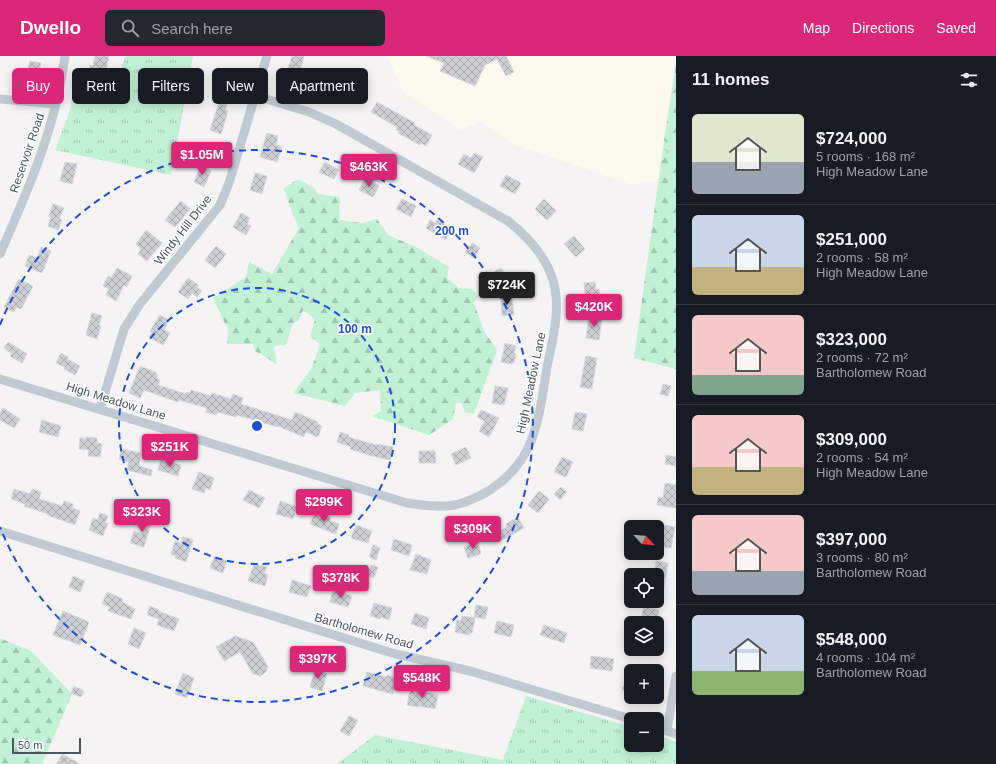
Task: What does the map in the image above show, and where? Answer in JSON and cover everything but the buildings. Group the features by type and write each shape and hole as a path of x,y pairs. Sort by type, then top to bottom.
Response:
{"street":[{"name":"Reservoir Road","path":"64,68 66,56"},
{"name":"Windy Hill Drive","path":"264,68 267,56"},
{"path":"0,99 12,100"},
{"name":"High Meadow Lane","path":"0,379 407,502 429,506 454,505 479,496 500,483 519,464 531,442 537,420 555,326 557,301 552,278 541,254 527,237 508,220 336,124 309,112 268,100"},
{"name":"Reservoir Road","path":"0,254 40,158 56,104"},
{"name":"Windy Hill Drive","path":"100,409 124,329 140,304 220,205 229,183 254,104"},
{"name":"Bartholomew Road","path":"0,531 208,597 392,653 470,671 624,717"},
{"path":"667,730 676,676"},
{"path":"664,729 676,734"}],"shaded area":[{"path":"387,56 676,56 658,181 632,185 513,144 480,122 460,130 404,93"}],"green space":[{"path":"126,56 193,56 191,68 138,68 138,104 184,104 171,175 55,150 70,110 72,98 72,104 130,104 130,68 121,68"},
{"path":"676,63 676,146 664,141"},
{"path":"664,141 676,146 676,160 671,160 663,148"},
{"path":"663,148 671,160 676,160 676,369 634,358"},
{"path":"298,179 314,188 318,194 340,197 339,220 362,223 377,219 388,235 416,247 449,267 447,278 459,288 472,289 478,296 474,303 484,331 497,350 474,414 465,412 461,403 456,403 453,419 429,435 372,416 381,411 380,390 355,393 345,406 294,393 312,367 320,344 310,336 315,319 303,310 299,320 293,323 286,345 274,346 277,365 255,351 253,344 227,344 228,330 213,298 246,277 249,262 272,274 299,228 292,213 284,188"},
{"path":"0,638 31,651 72,694 42,764 0,764"},
{"path":"526,696 624,725 624,752 664,752 664,738 676,742 676,764 337,764 375,735 503,760"}]}
